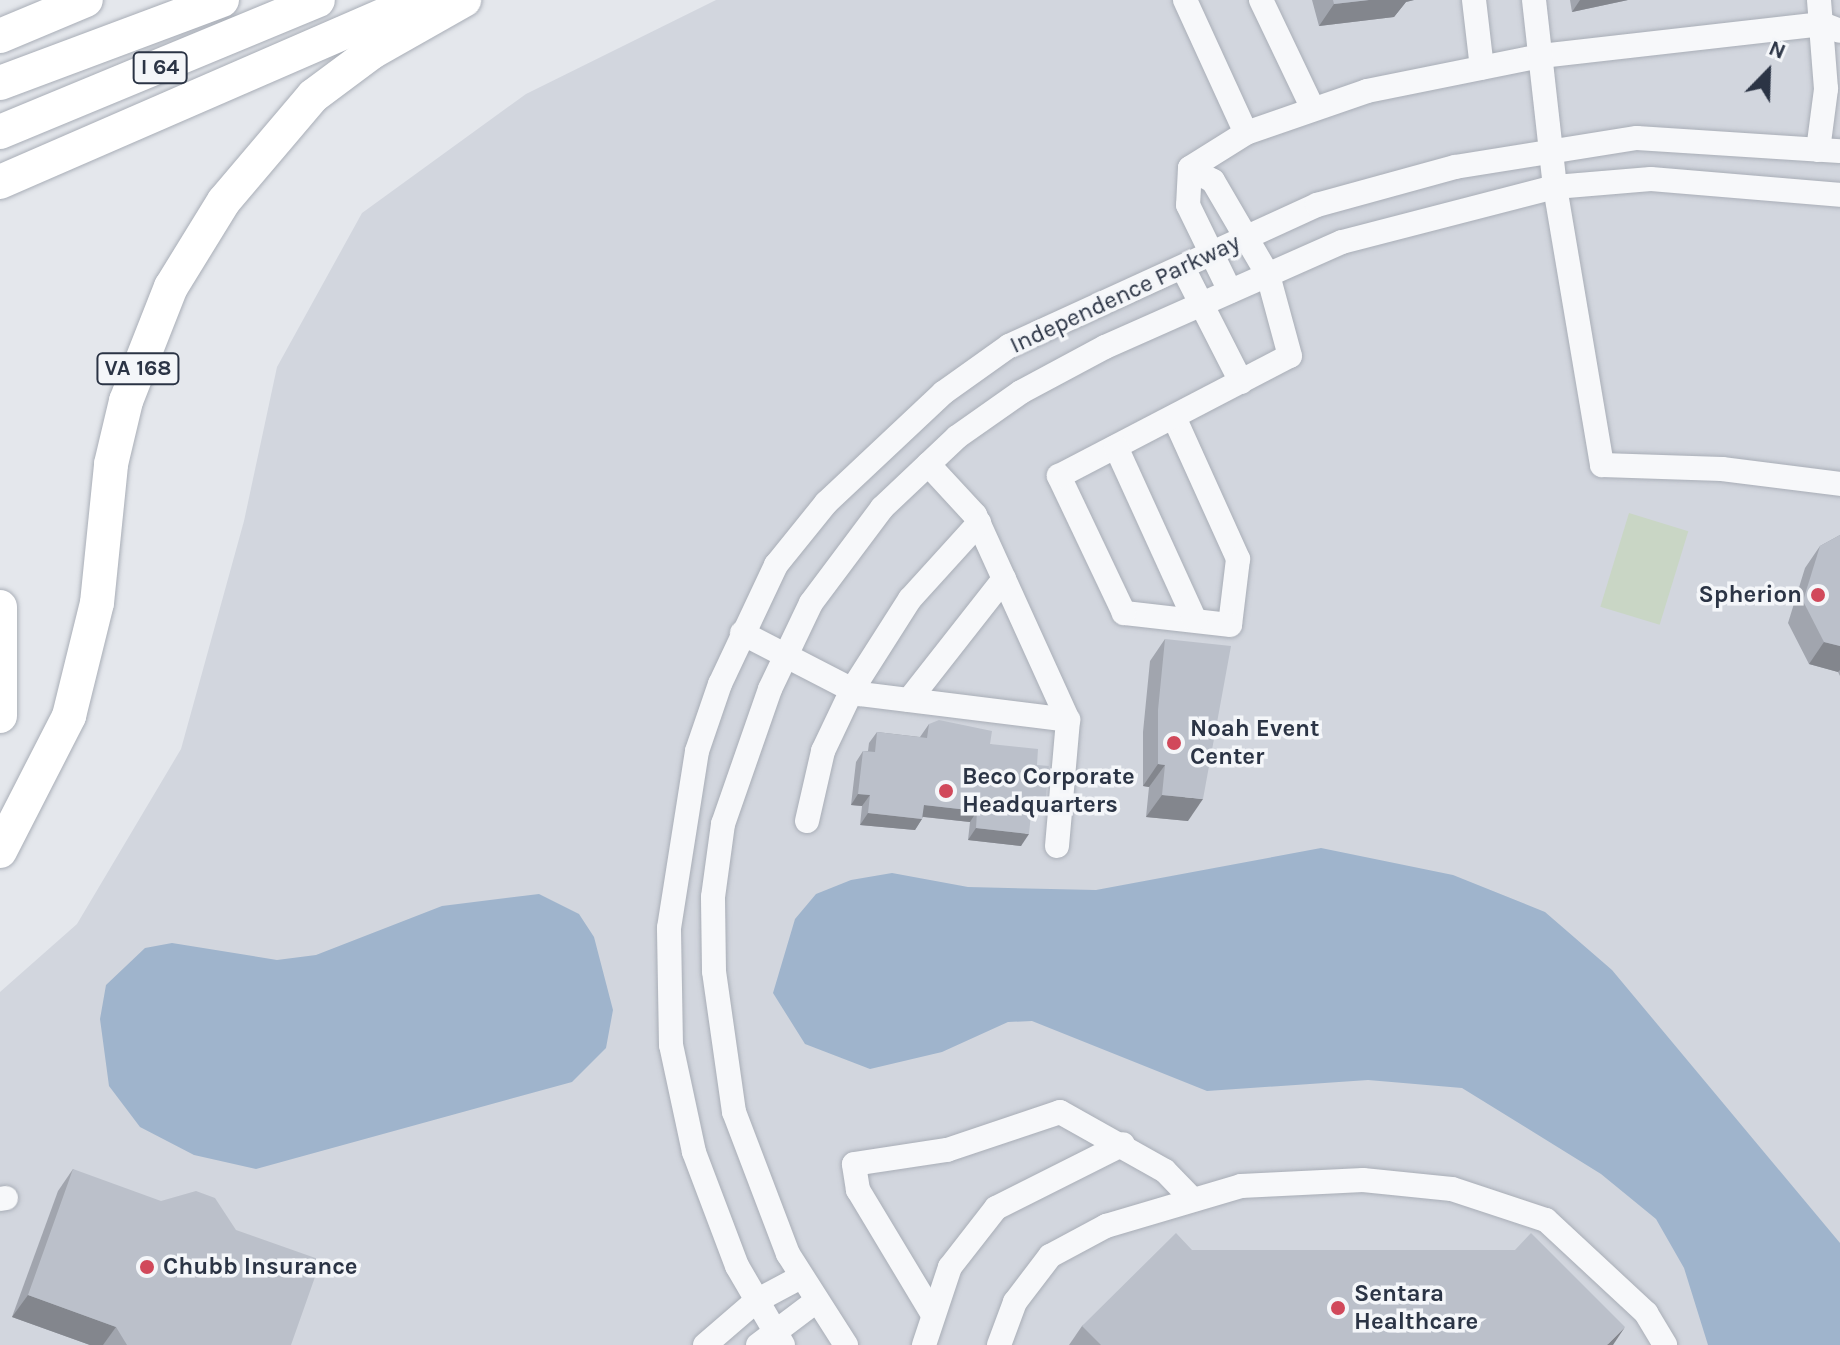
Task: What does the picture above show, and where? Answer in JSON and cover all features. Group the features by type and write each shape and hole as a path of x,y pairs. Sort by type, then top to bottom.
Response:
{"highway":[{"path":"0,36 86,0"},
{"path":"0,83 222,0"},
{"name":"I 64","path":"0,132 318,0"},
{"path":"0,182 419,0"},
{"name":"VA 168","path":"0,851 69,716 97,603 123,414 171,287 224,201 313,96 372,52 464,0"},
{"path":"0,607 0,716"}],"street":[{"path":"1185,0 1246,133"},
{"path":"1261,0 1312,107"},
{"path":"1474,0 1482,68"},
{"path":"1534,0 1555,187 1602,465 1722,469 1840,484"},
{"path":"1190,168 1246,133 1312,107 1541,56 1827,18 1829,151"},
{"name":"Independence Parkway","path":"772,1341 694,1152 667,984 675,864 697,751 742,633 776,565 826,503 943,393 1009,346 1247,238 1381,185 1552,150 1637,138 1829,151"},
{"path":"1174,417 1238,559 1230,625 1124,613 1059,476 1290,356 1268,275 1213,181 1190,168"},
{"path":"1190,168 1188,205 1230,291"},
{"name":"Independence Parkway","path":"846,1345 801,1277 753,1175 734,1112 714,971 723,824 786,656 837,567 882,508 928,464 1021,392 1230,291 1423,216 1555,187 1651,179 1840,195"},
{"path":"1183,268 1241,382"},
{"path":"1116,447 1195,620"},
{"path":"928,464 979,523 1068,720 1057,846"},
{"path":"807,821 823,751 852,690 910,599 979,523"},
{"path":"909,700 1004,579"},
{"path":"742,633 852,690 1068,720"},
{"path":"932,1313 858,1190 854,1164 947,1150 1049,1111 1123,1144 1190,1197"},
{"path":"924,1345 932,1313 950,1267 996,1208 1123,1144"},
{"path":"999,1345 1015,1302 1050,1256 1106,1226 1190,1197 1241,1186 1363,1180 1491,1199 1546,1220 1646,1313 1665,1345"},
{"path":"705,1345 756,1301 801,1277"},
{"path":"772,1341 815,1302"}],"shaded area":[{"path":"716,0 1840,0 1840,1345 0,1345 0,992 77,924 181,749 244,521 277,367 362,213 526,94"}],"green space":[{"path":"1629,513 1688,531 1660,625 1600,607"}],"water":[{"path":"1321,848 1453,875 1545,912 1612,970 1840,1243 1840,1345 1708,1345 1684,1268 1656,1219 1601,1174 1462,1088 1368,1080 1207,1091 1032,1021 1008,1022 942,1052 870,1069 805,1044 773,993 795,919 816,894 851,880 892,873 968,887 1096,890"},
{"path":"539,894 579,914 594,937 613,1010 606,1048 572,1082 256,1169 194,1155 140,1127 109,1086 100,1019 106,985 145,948 172,943 277,960 316,955 442,906"}],"building":[{"path":"1333,0 1369,0 1334,4"},
{"path":"1840,535 1840,646 1824,642 1803,601 1820,546"},
{"name":"Noah Event Center","path":"1165,639 1231,646 1203,799 1162,795 1165,765 1158,764 1158,710"},
{"name":"Beco Corporate Headquarters","path":"939,720 992,731 990,744 1038,749 1037,765 1049,766 1045,806 1032,804 1029,834 976,828 977,811 924,805 922,819 868,813 870,795 858,794 863,751 875,752 877,732 927,738 929,724"},
{"name":"Chubb Insurance","path":"73,1169 161,1201 196,1191 215,1198 236,1230 321,1260 291,1345 127,1345 116,1327 28,1295"},
{"name":"Sentara Healthcare","path":"1176,1233 1192,1250 1515,1250 1531,1233 1625,1327 1607,1345 1101,1345 1082,1326"}],"place":[{"name":"Spherion","path":"1818,595"},
{"name":"Noah Event Center","path":"1174,743"},
{"name":"Beco Corporate Headquarters","path":"946,791"},
{"name":"Chubb Insurance","path":"147,1267"},
{"name":"Sentara Healthcare","path":"1338,1308"}]}
